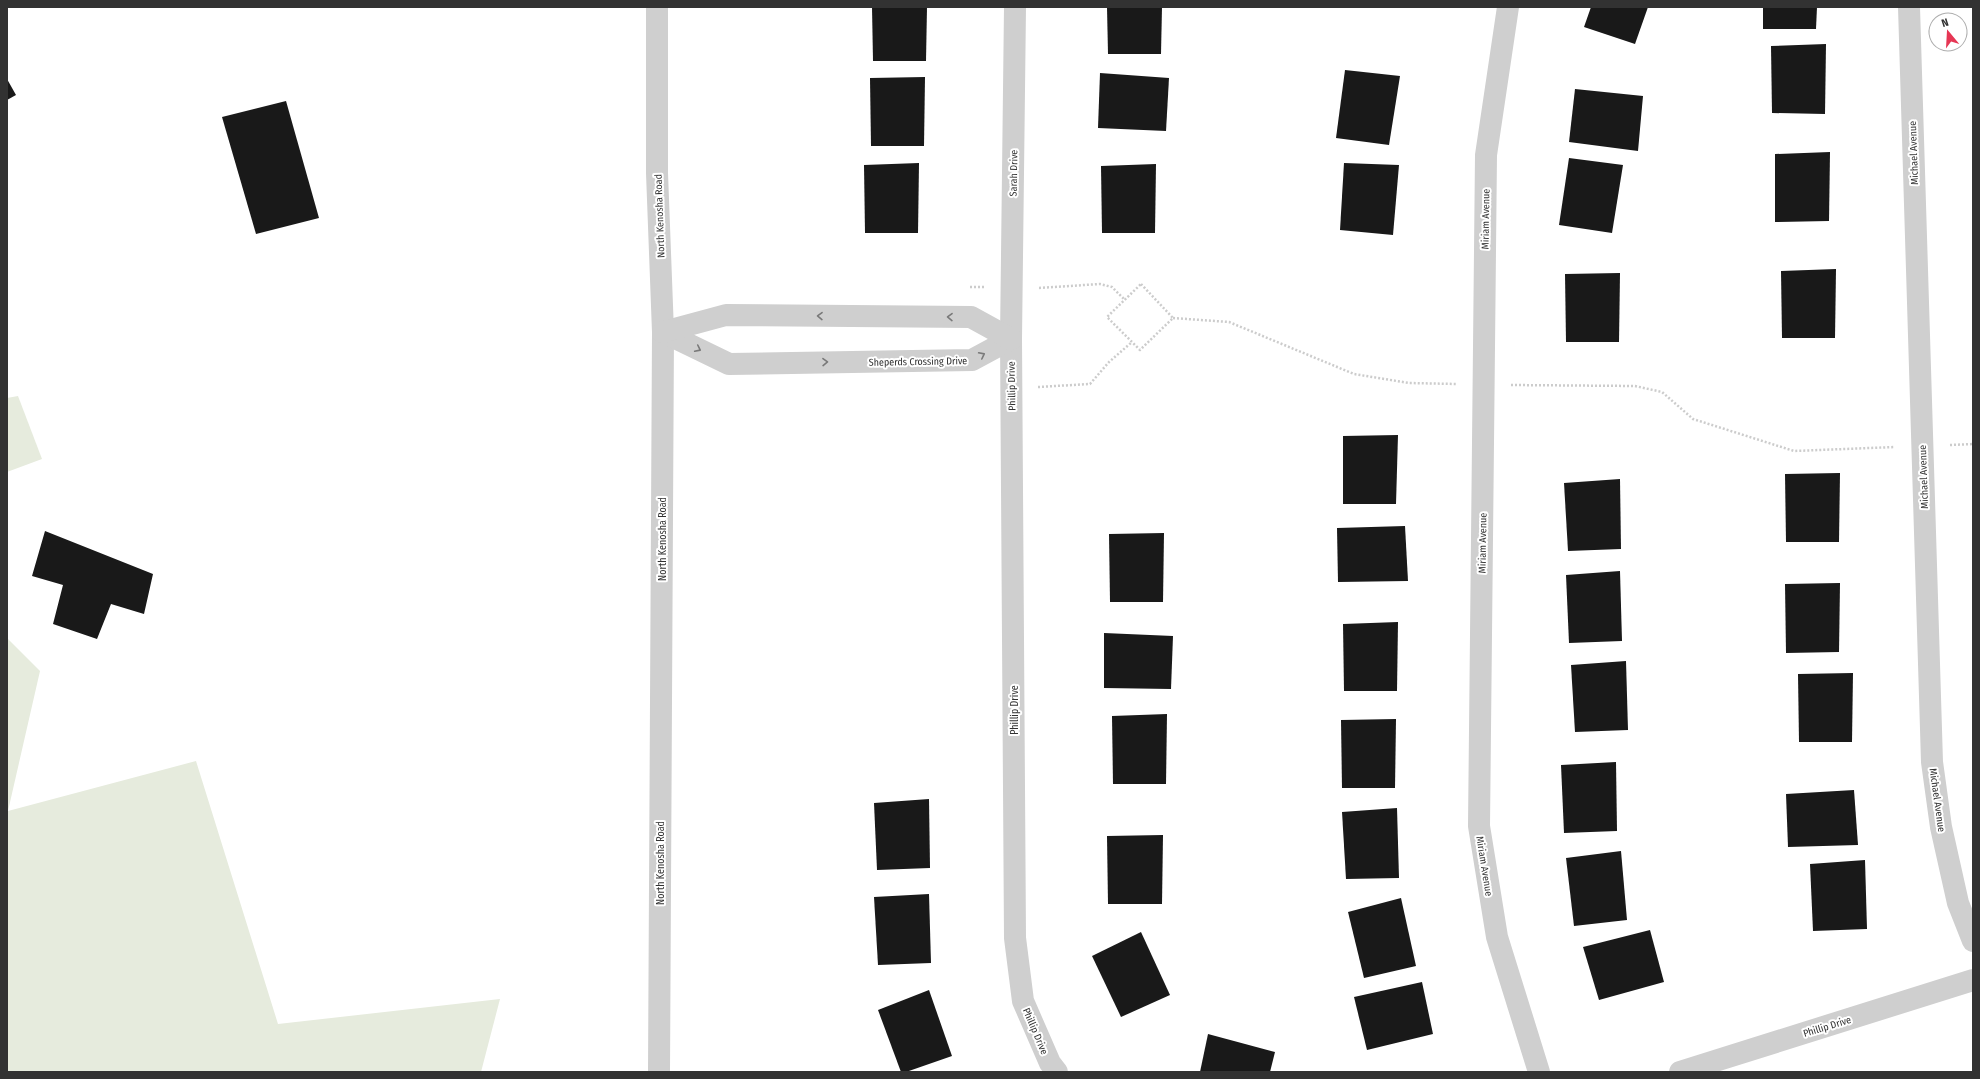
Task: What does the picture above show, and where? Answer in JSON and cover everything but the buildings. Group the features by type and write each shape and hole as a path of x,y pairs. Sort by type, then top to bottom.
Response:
{"street":[{"name":"North Kenosha Road","path":"657,7 657,173 663,332 659,1072"},
{"name":"Sarah Drive","path":"1011,339 1015,7"},
{"name":"Miriam Avenue","path":"1508,7 1486,155 1479,826 1497,937 1539,1072"},
{"name":"Michael Avenue","path":"1909,7 1932,762 1941,827 1958,902 1973,941"},
{"path":"663,332 726,315 971,317 1011,339"},
{"name":"Sheperds Crossing Drive","path":"663,332 729,364 972,360 1011,339"},
{"name":"Phillip Drive","path":"1011,339 1015,938 1023,1001 1050,1063 1057,1072"},
{"name":"Phillip Drive","path":"1680,1072 1973,980"}],"path":[{"path":"970,287 1053,288 1100,284 1112,287 1125,300"},
{"path":"1173,318 1140,350 1107,317 1141,284 1173,318 1228,322 1354,374 1409,383 1635,386 1662,392 1693,419 1794,450 1973,444"},
{"path":"1012,386 1054,387 1090,384 1109,362 1132,342"}],"shaded area":[{"path":"18,396 42,459 7,472 7,398"},
{"path":"7,638 40,671 8,811 196,761 278,1024 500,999 481,1072 7,1072"}]}
